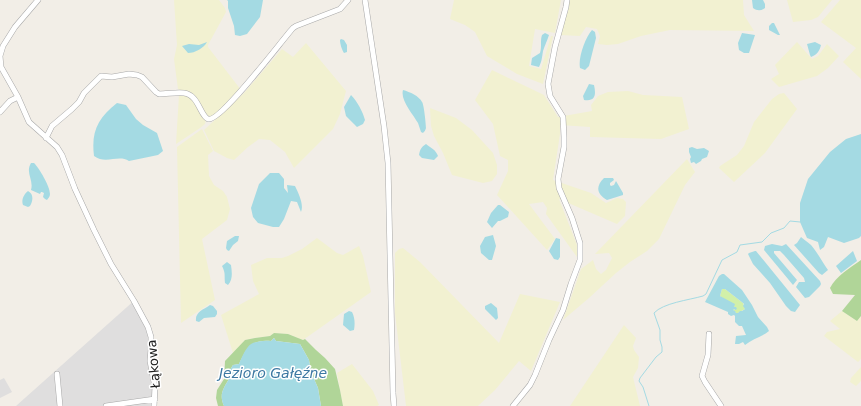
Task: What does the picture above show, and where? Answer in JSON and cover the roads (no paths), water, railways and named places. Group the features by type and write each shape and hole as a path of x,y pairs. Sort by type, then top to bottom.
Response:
{"street":[{"name":"Łąkowa","path":"38,0 9,36 1,50 1,67 18,97 29,122 57,147 62,155 75,189 94,230 111,264 148,327 151,337 150,361 155,387 154,406"},
{"path":"46,138 52,126 72,110 84,93 101,76 112,77 137,74 142,76 156,92 160,94 184,93 190,95 197,103 205,117 209,119 214,117 239,93 293,28 340,9 348,0"},
{"path":"513,406 533,380 563,310 580,260 580,243 572,218 559,188 558,179 564,147 563,117 550,96 548,84 555,47 566,7 566,0"},
{"path":"364,1 384,126 388,163 394,406"},
{"path":"0,112 10,101 18,97"},
{"path":"709,334 708,356 702,376 722,406"},
{"path":"56,374 60,406"},
{"path":"106,406 155,399"}],"water":[{"path":"227,0 263,0 260,17 247,34 240,36 235,35"},
{"path":"752,0 763,0 765,8 762,10 754,9"},
{"path":"774,23 780,35 769,30 769,26"},
{"path":"592,30 595,32 596,38 589,66 585,70 580,68 580,59 585,43"},
{"path":"545,33 549,35 540,65 539,67 531,65 532,58 540,53 541,37"},
{"path":"742,33 755,35 749,53 744,53 739,50 738,43"},
{"path":"341,39 344,40 347,45 347,52 344,53 340,43"},
{"path":"207,42 202,48 191,53 188,53 182,46 189,44 199,45"},
{"path":"815,42 821,45 821,47 817,54 811,57 807,44"},
{"path":"589,84 594,85 594,97 591,100 584,100 583,96"},
{"path":"403,90 417,96 423,104 426,128 423,133 421,132 418,123 403,98"},
{"path":"351,95 360,107 365,120 363,124 357,127 346,116 344,107"},
{"path":"117,103 126,105 136,119 157,133 163,151 158,155 129,161 125,159 103,160 94,156 93,147 97,126 105,114"},
{"path":"861,134 861,236 844,243 828,237 824,247 820,250 818,242 807,238 800,222 800,203 808,179 830,152 846,139"},
{"path":"426,144 433,149 438,156 434,160 422,158 419,155 421,149"},
{"path":"692,147 697,149 704,148 709,151 707,157 696,164 694,162 691,163 689,148"},
{"path":"31,163 34,163 39,169 48,186 50,195 47,200 43,197 44,193 41,192 40,194 31,190 32,186 29,167"},
{"path":"270,173 279,173 284,179 284,188 288,193 287,185 295,186 302,209 301,212 297,202 291,201 279,227 258,223 253,217 251,208 259,184"},
{"path":"604,178 613,178 614,180 610,183 610,185 614,185 616,181 623,195 607,200 604,198 599,193 598,187"},
{"path":"28,191 31,194 32,200 30,206 28,207 23,205 22,201 24,195"},
{"path":"498,205 509,212 508,217 498,221 492,228 487,222 491,213"},
{"path":"493,235 496,246 492,260 489,260 481,253 480,246 485,237"},
{"path":"235,236 239,236 238,241 229,251 226,248 227,241"},
{"path":"801,237 810,244 828,270 822,275 794,245"},
{"path":"556,238 560,239 560,257 558,260 554,259 549,251"},
{"path":"772,244 782,246 786,244 820,281 820,286 809,297 805,298 796,287 799,282 805,282 804,278 784,255 780,251 774,251 774,253 797,280 793,285 764,250 765,246"},
{"path":"756,251 800,305 795,312 791,311 786,306 770,283 753,264 748,254"},
{"path":"853,251 857,261 841,273 836,266"},
{"path":"227,262 231,265 232,273 231,281 228,285 225,283 222,266"},
{"path":"724,274 742,290 758,317 769,331 745,345 743,342 735,344 736,336 746,335 742,326 739,326 735,322 735,316 731,316 728,312 705,302 719,276","holes":["722,289 725,289 743,303 745,309 736,313 733,310 737,309 734,307 735,304 720,296"]},
{"path":"491,303 497,308 498,318 496,320 485,309 485,306"},
{"path":"210,305 217,311 215,317 204,318 199,322 196,321 198,313"},
{"path":"349,311 352,312 354,316 354,330 350,331 343,325 344,314"},
{"name":"Jezioro Gałęźne","path":"274,338 276,341 300,344 309,360 311,372 318,388 321,406 224,406 222,392 229,379 229,373 233,365 239,364 242,356 251,344 261,341 271,341"}],"waterway":[{"path":"649,406 643,387 639,381 656,357 662,352 660,330 654,313 670,304 706,294 722,260 737,252 740,245 762,242 771,233 784,228 790,221 800,222"}]}
